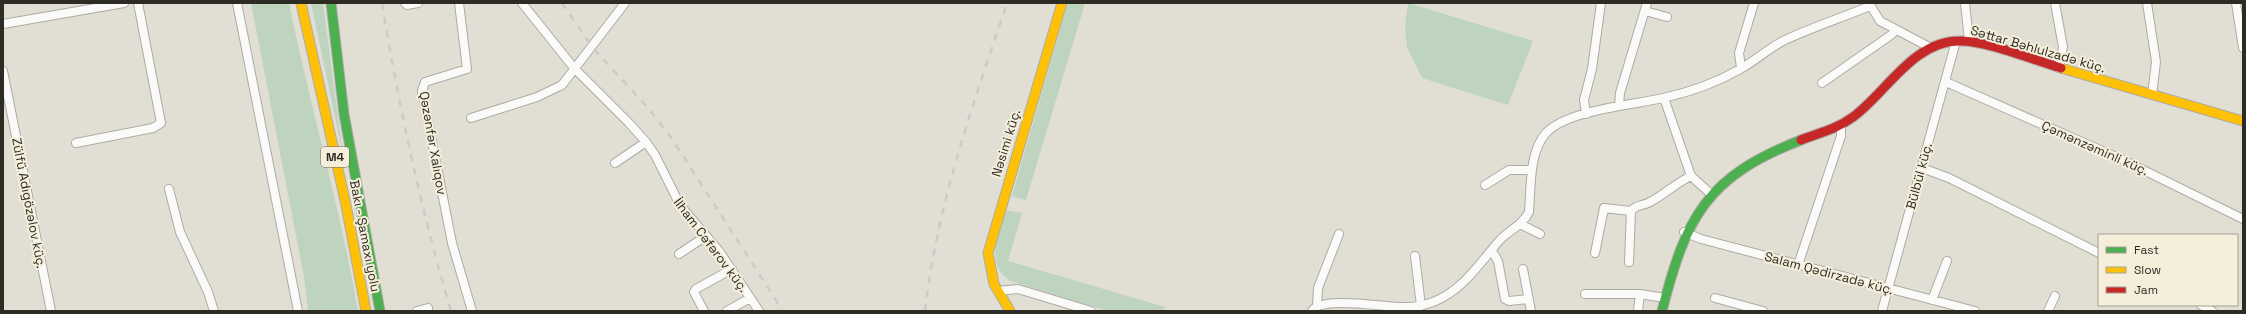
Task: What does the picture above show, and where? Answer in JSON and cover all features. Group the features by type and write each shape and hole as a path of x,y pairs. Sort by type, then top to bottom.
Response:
{"main road":[{"name":"Bakı - Şamaxı yolu","path":"301,3 346,205 366,311"},
{"name":"Bakı - Şamaxı yolu","path":"331,3 344,114 380,311"},
{"name":"Nəsimi küç.","path":"1006,309 988,261 989,245 1062,3"},
{"name":"Səttar Bəhlulzadə küç.","path":"1662,311 1684,232 1700,207 1711,194 1729,177 1753,160 1841,125 1862,109 1931,48 1940,43 1969,41 2243,121"}],"street":[{"path":"3,24 124,3"},
{"path":"76,143 153,128 160,123 138,3"},
{"path":"237,3 298,311"},
{"path":"405,3 407,5 418,3"},
{"name":"Qəzənfər Xalıqov","path":"459,3 467,69 424,82 422,91 452,243 472,311"},
{"name":"İlham Cəfərov küç.","path":"522,3 574,68 629,122 646,142 655,155 680,205 732,269 759,311"},
{"path":"472,118 551,91 562,85 625,3"},
{"path":"1586,114 1584,100 1592,69 1601,3"},
{"path":"1741,68 1739,53 1754,3"},
{"path":"1965,3 1969,41"},
{"path":"2055,3 2063,47 2059,68"},
{"path":"2147,3 2156,62 2152,95"},
{"path":"2236,3 2243,48"},
{"path":"1339,234 1318,288 1314,308 1338,303 1393,307 1421,306 1438,300 1458,288 1506,234 1520,224 1529,212 1532,170 1541,139 1547,132 1568,119 1619,106 1664,98 1710,84 1741,68 1784,41 1869,5 1880,21 1919,40 1931,48"},
{"path":"1619,106 1620,93 1646,7 1667,17"},
{"path":"1822,83 1896,30"},
{"name":"Bülbül küç.","path":"1882,311 1956,41"},
{"name":"Zülfü Adıgözəlov küç.","path":"3,72 51,311"},
{"name":"Çəmənzəminli küç.","path":"1946,82 2123,160 2243,219"},
{"path":"1664,98 1691,176 1711,194"},
{"path":"1798,265 1841,136 1841,125"},
{"path":"615,163 646,142"},
{"path":"1922,168 1949,178 2098,252"},
{"path":"1485,185 1509,170 1532,170"},
{"path":"1595,253 1604,208 1630,211 1633,208 1652,202 1679,182 1691,176"},
{"path":"169,189 180,232 208,292 214,311"},
{"path":"1629,262 1630,211"},
{"path":"1520,224 1540,234"},
{"name":"Salam Qədirzadə küç.","path":"1684,232 1701,239 1975,311"},
{"path":"679,254 706,236"},
{"path":"1492,251 1498,261 1505,299 1509,301 1529,299"},
{"path":"1415,256 1421,306"},
{"path":"1932,300 1947,261"},
{"path":"704,311 694,292 696,289 732,269"},
{"path":"1523,269 1531,311"},
{"path":"998,291 1018,290 1091,311"},
{"path":"1585,294 1640,294 1665,298"},
{"path":"1638,311 1640,294"},
{"path":"2048,311 2055,296"},
{"path":"726,311 750,298"},
{"path":"1715,298 1764,311"},
{"path":"2203,306 2212,311"},
{"path":"417,311 428,308"}],"green space":[{"path":"251,3 289,3 343,233 358,311 308,311 304,277"},
{"path":"311,3 323,3 343,155"},
{"path":"1068,3 1085,3 1026,200 1012,196"},
{"path":"1408,3 1533,41 1508,105 1422,78 1407,47 1405,27"},
{"path":"1006,210 1022,213 1008,261 1165,307 1162,311 1108,311 1010,281 1002,274 997,266 995,257 997,238"}],"railway":[{"path":"382,3 396,81 420,197 451,311"},
{"path":"562,3 592,47 649,109 672,139 783,311"},
{"path":"925,311 938,232 947,194 969,117 1007,3"}],"traffic: fast":[{"path":"331,3 344,114 380,311"},
{"path":"1662,311 1680,250 1691,225 1705,204 1722,186 1743,169 1769,154 1801,140"}],"traffic: slow":[{"path":"301,3 346,205 366,311"},
{"path":"1010,311 994,284 988,253 1062,3"},
{"path":"2061,68 2243,121"}],"traffic: jam":[{"path":"1801,140 1834,128 1853,117 1914,59 1943,43 1959,41 1982,44 2010,51 2061,68"}]}
